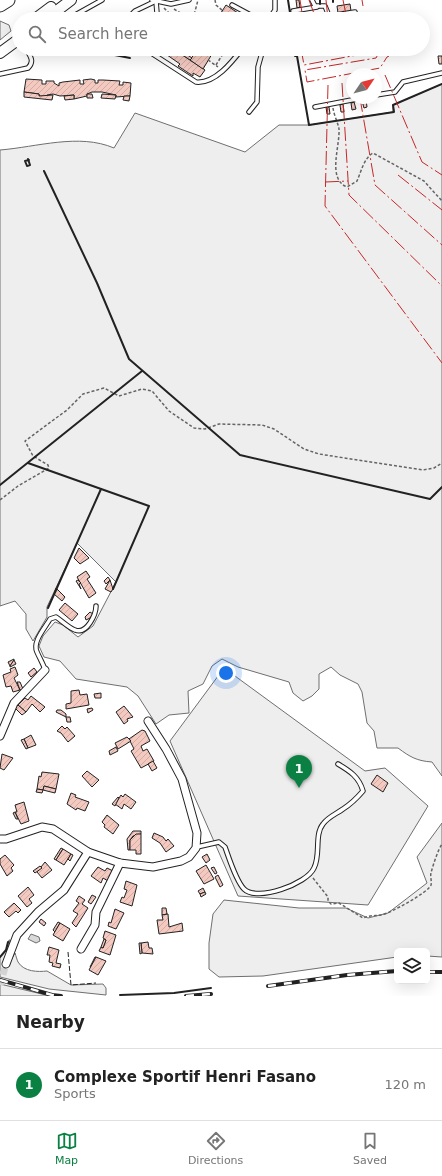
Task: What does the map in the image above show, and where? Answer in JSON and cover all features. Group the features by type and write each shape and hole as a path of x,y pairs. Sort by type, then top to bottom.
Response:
{"highway":[{"path":"0,5 8,0"}],"street":[{"path":"44,12 60,0"},
{"path":"55,12 71,0"},
{"path":"0,45 12,41"},
{"path":"0,53 12,43"},
{"path":"0,736 14,703 45,670"},
{"path":"0,839 6,839 42,827 53,829 88,852 120,863 153,867 170,865 189,857 196,848 197,834 182,779 148,720"},
{"path":"6,964 17,935 38,912 64,890 88,852"},
{"path":"81,949 95,924 96,912 120,863"}],"lane":[{"path":"81,12 102,0"},
{"path":"134,12 156,1 171,4 189,0"},
{"path":"274,12 275,0"},
{"path":"312,0 318,7"},
{"path":"156,1 157,12"},
{"path":"232,5 245,12"},
{"path":"293,11 325,6 327,12"},
{"path":"0,74 28,68 32,65 30,56"},
{"path":"156,56 196,82 206,81 223,70 236,56"},
{"path":"249,112 257,102 258,67 261,56"},
{"path":"382,95 395,92 403,82 442,73"},
{"path":"315,107 346,101"},
{"path":"45,670 43,662 36,650 36,642 50,619 56,617 75,630 79,631 93,619 96,606"},
{"path":"196,848 219,842 224,847 244,889 252,893 262,893 293,886 310,874 314,868 318,856 322,824 329,817 355,801 363,791 360,782 354,774 338,764"}],"path":[{"path":"194,12 198,0"},
{"path":"215,0 216,5 222,11"},
{"path":"156,1 168,12"},
{"path":"169,6 179,12"},
{"path":"216,65 222,56"},
{"path":"208,60 223,70"},
{"path":"332,104 339,127 339,145 335,169 336,178 341,184 347,187 357,182 369,155 373,153 424,181 442,201"},
{"path":"0,500 48,468 48,465 33,456 25,441 68,410 84,394 104,388 118,396 142,389 152,391 169,411 194,428 205,429 219,424 262,425 274,429 304,449 319,454 423,470 434,468 442,463"},
{"path":"310,874 328,897 328,901 331,904 339,903 363,918 376,914 382,915 399,908 427,890 431,885 432,872 438,850 442,844"}],"shaded area":[{"path":"0,21 9,25 11,31 0,40"},
{"path":"442,84 442,776 432,762 414,758 398,748 377,748 374,731 367,723 362,692 358,684 340,675 331,667 319,674 319,689 312,696 303,701 293,693 289,682 238,667 222,659 212,666 203,684 188,691 189,713 169,715 156,724 138,696 127,687 76,679 60,661 44,657 39,646 43,636 55,622 63,625 78,637 93,626 116,582 77,543 47,607 47,617 33,641 26,629 26,614 15,601 0,606 0,150 72,141 101,144 114,148 135,113 245,152 279,125 309,125 393,112 393,105"},
{"path":"224,668 365,771 385,768 428,806 368,905 238,896 170,741"},
{"path":"442,823 442,957 430,956 430,948 394,948 394,957 263,976 219,977 209,969 209,943 213,914 224,900 299,908 346,908 368,918 388,913 427,883 417,857"},
{"path":"9,940 5,961 10,962 15,953 18,962 27,970 47,971 71,985 103,984 106,988 106,995 49,989 0,977 0,957 6,950"},
{"path":"0,984 50,996 0,996"}],"water":[{"path":"31,934 39,937 40,941 36,943 28,939"}],"building":[{"path":"296,0 299,0 300,7 297,8"},
{"path":"350,4 351,11 338,12 337,6"},
{"path":"226,5 236,12 222,12"},
{"path":"169,56 184,56 205,70 200,77 193,73 193,76 178,66 180,64"},
{"path":"184,56 189,56 192,58 190,60"},
{"path":"193,56 211,56 203,69 190,60"},
{"path":"438,56 442,56 442,64 439,64"},
{"path":"26,79 42,80 42,84 46,84 46,81 54,81 54,83 59,86 59,83 80,80 80,84 84,84 83,80 91,79 95,80 95,83 98,83 98,80 120,81 119,85 123,85 123,82 131,83 130,96 116,97 116,95 102,92 92,92 87,94 87,96 74,99 74,95 60,96 53,94 47,95 46,97 39,96 39,94 24,92"},
{"path":"24,92 39,94 39,96 53,95 52,100 24,97"},
{"path":"87,94 92,94 93,98 87,98"},
{"path":"102,94 116,95 115,99 101,98"},
{"path":"74,95 74,99 65,100 64,96"},
{"path":"124,96 130,96 129,101 123,100"},
{"path":"343,104 344,112 341,112 340,105"},
{"path":"351,104 355,104 356,109 352,110"},
{"path":"363,104 367,104 367,107 364,108"},
{"path":"326,107 329,107 330,114 327,114"},
{"path":"79,548 89,558 80,564 74,558"},
{"path":"86,571 90,577 87,579 96,593 89,598 77,577"},
{"path":"108,577 110,580 106,584 104,581"},
{"path":"78,580 81,583 79,584 81,589 76,581"},
{"path":"110,580 113,589 111,592 105,589"},
{"path":"56,588 65,597 62,601 54,594"},
{"path":"65,603 78,614 72,621 59,610"},
{"path":"90,612 93,614 86,620 85,617"},
{"path":"14,660 10,666 8,662"},
{"path":"14,660 16,664 10,667 10,666"},
{"path":"15,667 18,675 14,678 20,690 13,692 11,686 6,687 3,675 11,672 10,669"},
{"path":"34,668 37,672 31,677 28,673"},
{"path":"17,682 20,682 23,689 20,690"},
{"path":"79,690 80,695 87,694 89,705 66,709 66,704 71,703 71,691"},
{"path":"101,693 101,698 95,698 94,694"},
{"path":"31,696 45,707 40,712 32,704 26,712 18,705 25,698 28,700"},
{"path":"18,705 26,712 22,715 15,708"},
{"path":"124,706 133,717 127,719 128,721 124,724 116,712"},
{"path":"92,708 93,710 88,713 87,709"},
{"path":"57,710 61,710 66,714 66,717 56,712"},
{"path":"66,717 70,717 71,722 67,722"},
{"path":"62,726 65,729 67,727 75,736 68,742 61,733 57,731"},
{"path":"142,730 145,731 150,741 141,746 143,751 147,749 154,761 141,768 131,751 134,749 129,739"},
{"path":"31,735 36,745 28,748 24,739"},
{"path":"127,737 131,741 118,749 115,743"},
{"path":"24,739 28,748 26,749 21,740"},
{"path":"116,747 118,751 110,755 109,751"},
{"path":"2,754 13,758 4,770 0,768"},
{"path":"153,761 157,768 152,771 148,764"},
{"path":"87,771 99,780 92,787 82,776"},
{"path":"42,772 59,774 56,789 44,786 43,790 37,789 39,776 41,777"},
{"path":"377,775 388,783 383,792 371,784"},
{"path":"44,786 56,789 55,793 43,790"},
{"path":"37,789 43,790 42,793 36,792"},
{"path":"71,793 76,795 75,797 89,802 85,811 77,808 76,810 67,804"},
{"path":"125,794 136,802 131,809 124,804 122,809 115,804 121,795 123,797"},
{"path":"118,797 119,798 115,806 112,804"},
{"path":"24,802 29,821 21,824 15,812 17,812 15,805"},
{"path":"15,812 18,819 16,819 13,813"},
{"path":"107,815 119,825 113,834 104,827 105,825 102,822"},
{"path":"133,831 141,831 141,834 133,836 130,840 130,850 128,850 127,839"},
{"path":"154,833 163,837 166,841 168,839 174,846 166,852 160,843 152,838"},
{"path":"136,834 141,834 141,854 136,854 136,850 130,850 130,840"},
{"path":"61,848 63,849 56,860 54,859"},
{"path":"63,849 71,854 64,865 56,860"},
{"path":"71,854 73,855 70,861 68,859"},
{"path":"207,854 210,860 206,863 202,857"},
{"path":"5,855 14,865 11,868 13,871 7,876 0,864 0,859"},
{"path":"45,862 52,870 42,878 37,872"},
{"path":"206,865 214,879 204,884 196,871"},
{"path":"40,866 42,868 35,873 33,871"},
{"path":"98,867 105,871 107,868 113,871 108,881 103,878 101,883 91,876"},
{"path":"214,867 217,873 215,874 211,868"},
{"path":"218,875 223,885 220,887 215,877"},
{"path":"126,881 137,885 132,906 120,902 122,897 124,898 127,890 124,889"},
{"path":"28,887 34,895 29,899 32,903 27,907 18,896"},
{"path":"203,888 205,892 200,894 198,891"},
{"path":"205,892 206,894 201,897 200,894"},
{"path":"92,895 96,897 91,904 88,902"},
{"path":"79,896 85,900 82,904 88,908 76,927 72,923 78,914 73,911 79,903 76,901"},
{"path":"14,903 21,910 18,913 16,911 9,917 4,912"},
{"path":"162,908 166,908 167,914 162,915"},
{"path":"115,909 124,913 116,929 108,926 109,922 111,923"},
{"path":"168,914 169,927 182,923 183,931 159,934 157,920 163,920 162,915"},
{"path":"41,919 46,923 44,926 39,922"},
{"path":"58,922 60,923 55,932 53,930"},
{"path":"60,923 70,929 63,941 53,935"},
{"path":"105,931 116,935 110,955 99,951 101,947 103,948 106,940 103,938"},
{"path":"104,939 106,940 103,948 101,947"},
{"path":"148,942 149,948 152,948 153,954 142,953 141,943"},
{"path":"139,943 141,943 142,953 140,954"},
{"path":"49,947 59,950 56,963 61,964 60,968 52,966 53,963 49,962 50,955 47,955"},
{"path":"96,957 92,968 90,967"},
{"path":"96,957 106,961 98,975 89,970"}],"tunnel":[{"path":"0,985 6,964"}],"railway":[{"path":"268,986 347,975 394,971"},
{"path":"430,972 442,972"},
{"path":"0,980 52,995 61,996"},
{"path":"186,996 211,994"}],"fence":[{"path":"68,952 71,985 96,983"}],"wall":[{"path":"288,0 290,12"},
{"path":"120,56 130,58"},
{"path":"297,56 309,125 394,112 393,105 442,84"},
{"path":"28,159 30,165 27,166 25,161 29,160"},
{"path":"44,171 97,283 129,359 240,455 430,499 442,487"},
{"path":"0,485 142,371"},
{"path":"28,463 149,506 113,589"},
{"path":"48,608 101,489"},
{"path":"0,957 6,950 8,942"},
{"path":"120,995 174,993 211,988"}],"power":[{"path":"300,0 302,12"},
{"path":"309,0 313,12"},
{"path":"326,0 327,12"},
{"path":"343,0 346,12"},
{"path":"362,0 363,6"},
{"path":"302,56 304,65 352,56"},
{"path":"377,56 376,58 305,70 307,82 380,68 389,56"},
{"path":"385,75 422,162 442,175"},
{"path":"342,83 349,195 442,286"},
{"path":"328,85 325,206 442,363"},
{"path":"361,104 375,185 442,245"},
{"path":"398,175 442,210"},
{"path":"325,182 348,181"}],"place":[{"name":"Complexe Sportif Henri Fasano","path":"299,788"}]}
